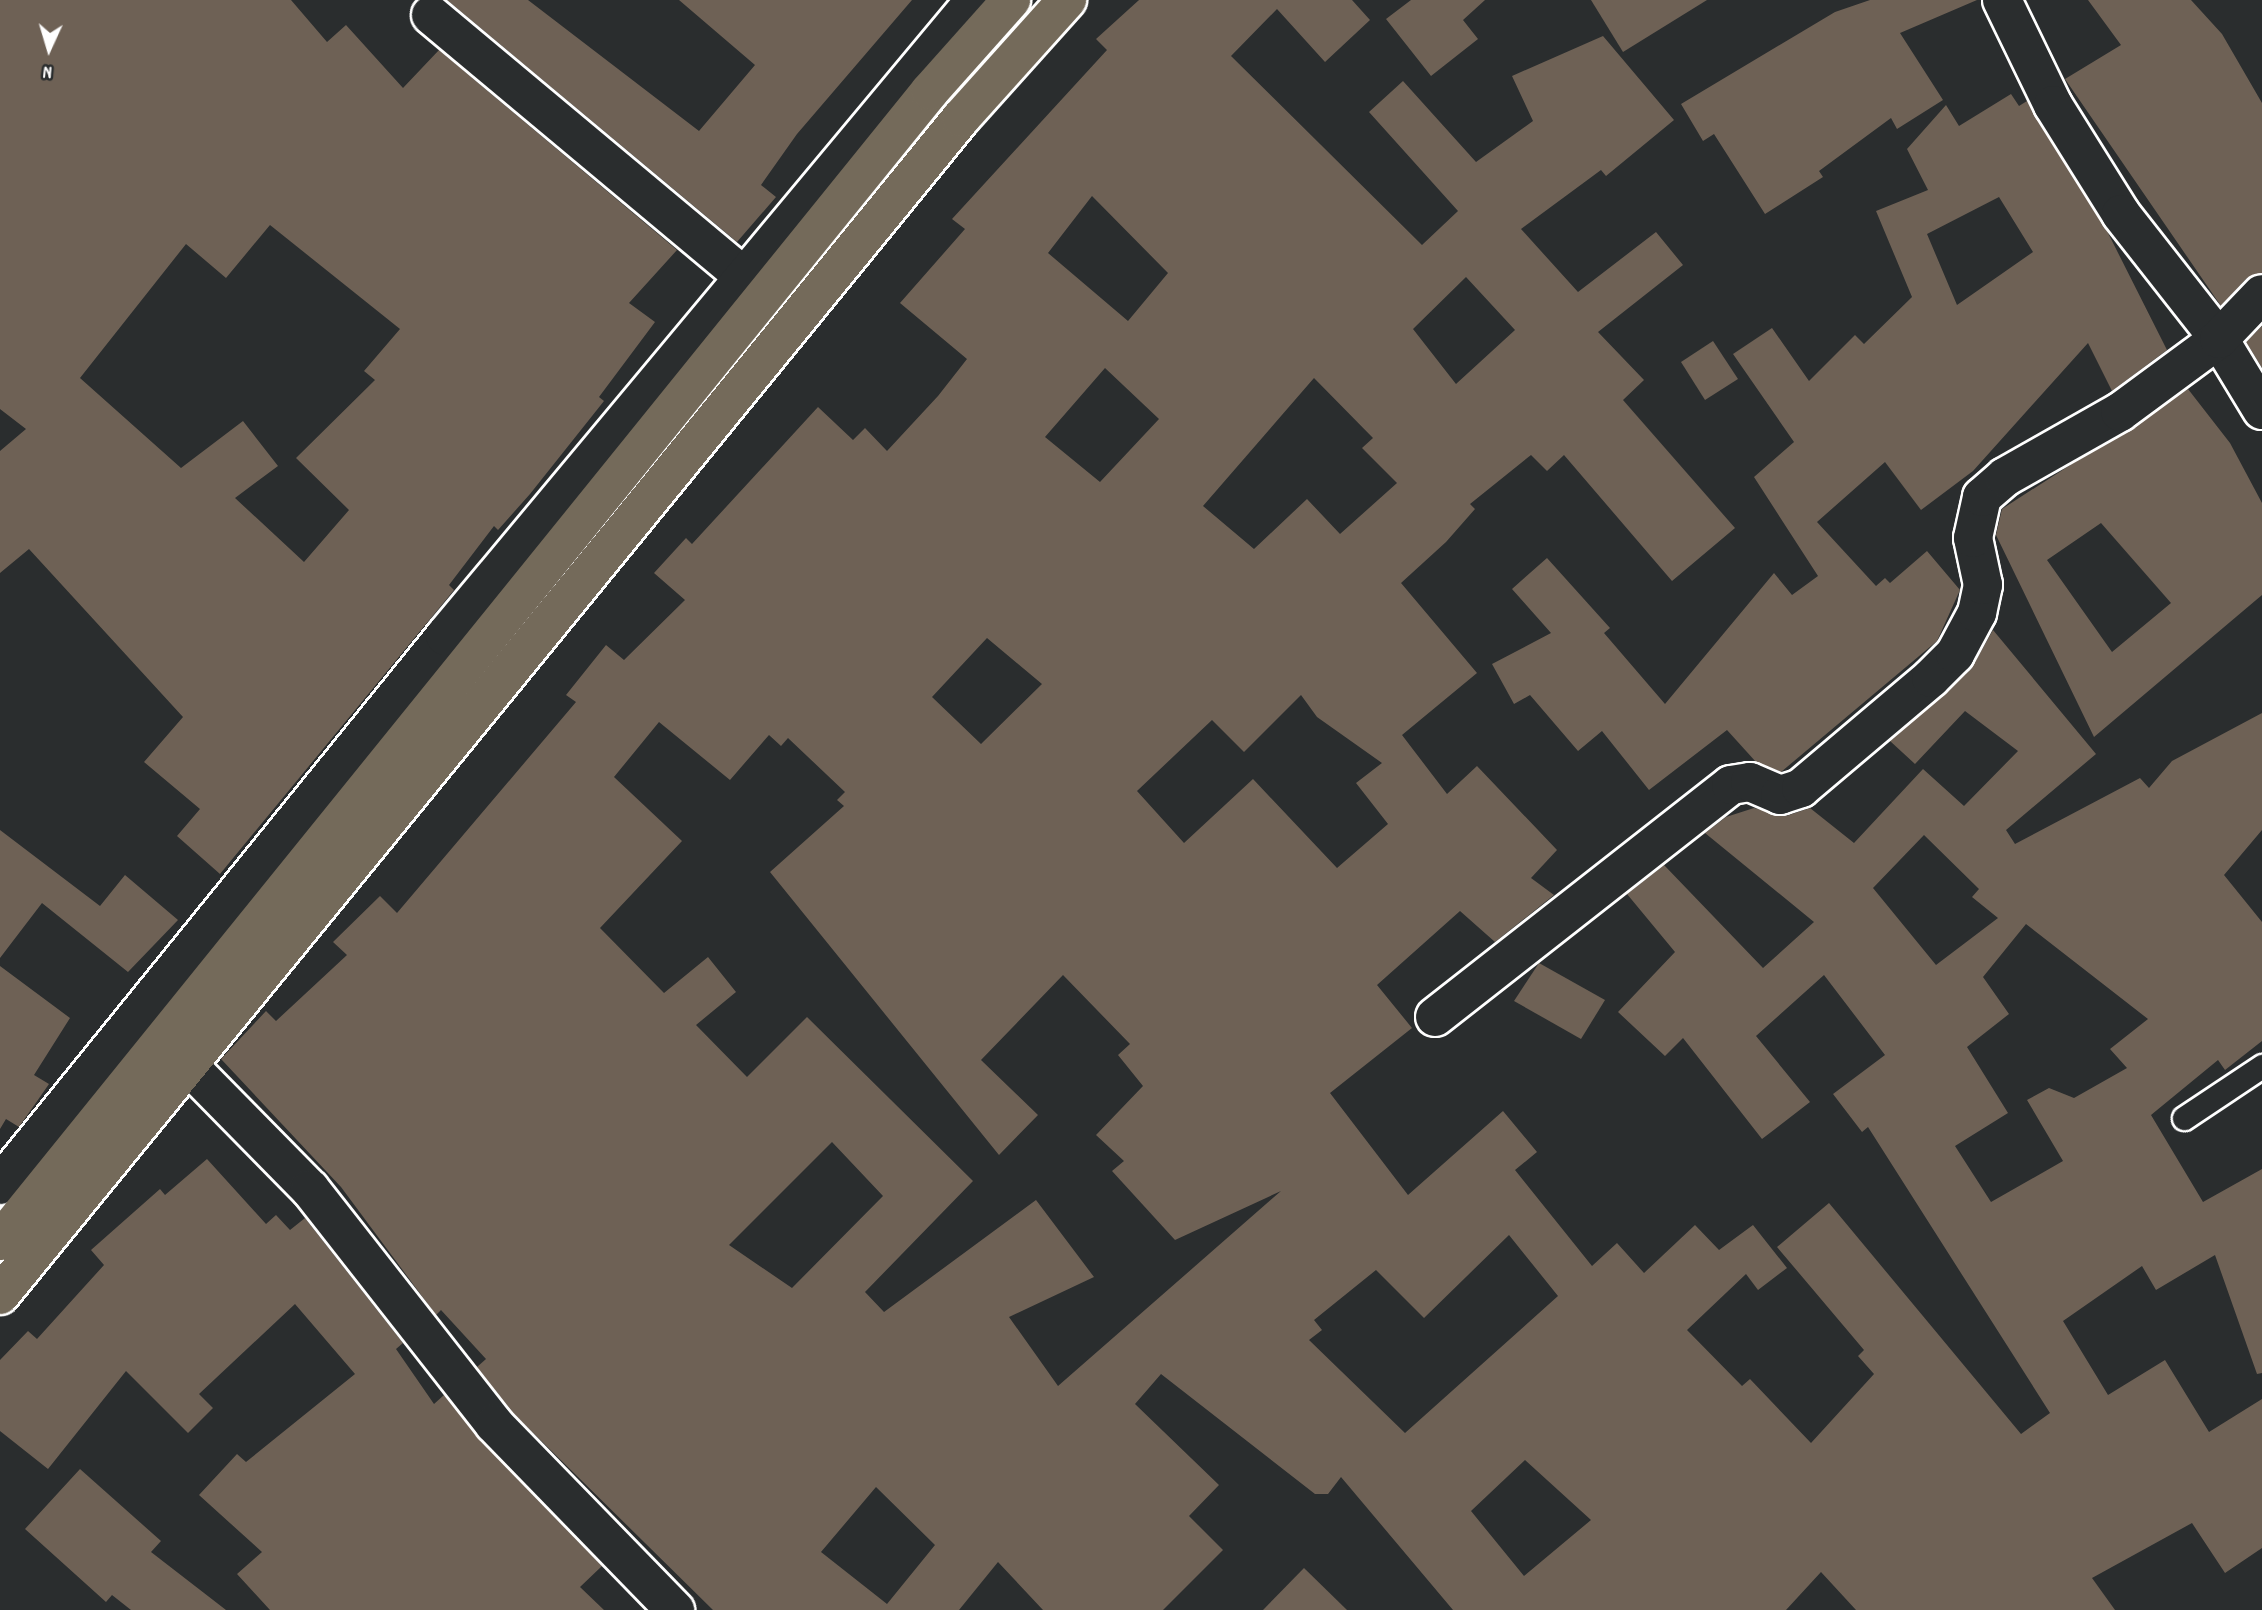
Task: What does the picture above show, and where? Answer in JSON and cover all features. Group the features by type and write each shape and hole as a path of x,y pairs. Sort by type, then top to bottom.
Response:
{"highway":[{"path":"0,1241 930,91 1011,0"},
{"path":"0,1295 961,118 1067,0"}],"street":[{"path":"0,1185 744,277 975,0"},
{"path":"2002,0 2053,106 2121,214 2219,340 2262,410"},
{"path":"431,15 744,277"},
{"path":"1436,1017 1731,785 1750,782 1780,795 1801,788 1931,678 1955,654 1977,612 1983,585 1973,538 1982,497 2005,477 2120,412 2219,340 2262,294"},
{"path":"187,1064 310,1189 494,1424 675,1610"}],"lane":[{"path":"2184,1118 2262,1066"}],"building":[{"path":"0,0 291,0 327,42 346,25 403,88 439,50 677,250 629,303 655,322 599,397 604,401 530,494 498,530 494,526 449,585 454,590 220,874 177,836 200,809 144,762 183,717 29,549 0,573 0,451 26,429 0,409","holes":["270,225 400,329 364,371 375,380 296,458 349,510 304,562 235,498 278,466 243,421 181,468 80,378 186,244 226,278"]},
{"path":"447,0 528,0 699,131 755,65 679,0 912,0 797,134 761,185 776,197 737,242"},
{"path":"1139,0 1352,0 1370,20 1325,62 1277,9 1231,56 1422,245 1458,211 1369,112 1403,81 1476,162 1533,121 1512,76 1603,36 1674,120 1606,176 1601,170 1521,229 1578,292 1656,232 1683,265 1598,332 1644,380 1623,400 1735,528 1672,581 1564,455 1547,471 1531,455 1470,504 1475,509 1446,542 1401,583 1477,673 1402,735 1447,794 1477,766 1557,850 1531,878 1554,895 1495,942 1460,911 1377,985 1412,1028 1330,1093 1408,1195 1503,1111 1537,1152 1515,1170 1592,1266 1617,1243 1644,1273 1695,1225 1719,1250 1753,1225 1787,1268 1758,1290 1746,1274 1687,1330 1742,1386 1750,1379 1811,1443 1874,1374 1858,1356 1864,1350 1777,1247 1829,1203 2021,1434 2050,1413 1868,1127 1862,1132 1833,1094 1885,1055 1824,975 1756,1036 1810,1102 1762,1139 1683,1038 1665,1056 1618,1012 1675,952 1627,894 1664,865 1763,968 1814,922 1705,833 1726,817 1754,808 1786,816 1810,808 1854,843 1923,769 1964,806 2018,751 1965,711 1915,764 1890,741 1971,669 1993,630 2096,754 2006,830 2015,844 2140,778 2149,788 2172,761 2262,713 2262,830 2224,875 2262,922 2262,1041 2225,1070 2218,1060 2151,1115 2203,1202 2262,1169 2262,1373 2257,1374 2215,1255 2156,1290 2142,1266 2063,1321 2108,1395 2165,1360 2209,1432 2262,1399 2262,1548 2225,1573 2192,1523 2092,1578 2115,1610 1856,1610 1821,1572 1786,1610 1453,1610 1341,1477 1328,1494 1315,1494 1161,1374 1135,1404 1219,1485 1189,1516 1223,1550 1163,1610 1043,1610 998,1562 959,1610 713,1610 510,1410 477,1367 486,1359 441,1310 436,1315 341,1187 221,1059 266,1011 276,1021 347,955 333,942 380,896 397,913 576,702 566,695 606,645 624,660 685,600 654,573 686,538 692,544 818,407 853,440 865,428 887,451 938,396 967,359 900,303 965,229 952,219 1107,50 1096,39","holes":["1092,196 1168,273 1128,321 1048,253","1466,277 1515,330 1456,384 1413,329","1105,368 1159,419 1100,482 1045,437","1314,378 1373,438 1362,448 1397,483 1340,534 1307,499 1254,549 1203,506","987,638 1042,684 981,744 932,697","1301,695 1317,717 1382,763 1356,783 1388,824 1337,868 1253,779 1184,843 1137,791 1212,720 1244,752","659,722 730,780 769,735 781,746 788,738 845,792 837,800 844,806 770,872 999,1155 1038,1115 981,1060 1063,975 1130,1044 1118,1055 1143,1086 1096,1135 1124,1161 1112,1171 1175,1240 1281,1191 1058,1386 1009,1317 1094,1277 1036,1200 884,1312 865,1292 973,1181 807,1017 747,1077 696,1025 736,992 708,957 664,993 600,928 682,841 614,777","1924,835 1979,889 1972,897 1998,918 1936,965 1873,888","2026,924 2148,1019 2110,1049 2127,1068 2074,1098 2049,1088 2027,1100 2063,1161 1991,1202 1955,1146 2008,1113 1967,1047 2009,1014 1983,977","832,1142 883,1196 792,1288 729,1245","1509,1235 1558,1296 1405,1433 1309,1340 1322,1330 1314,1320 1376,1270 1424,1318","1525,1460 1591,1520 1524,1576 1471,1511","876,1487 935,1545 887,1604 821,1552"]},
{"path":"1411,0 1485,0 1463,20 1478,39 1431,76 1386,19"},
{"path":"1591,0 1707,0 1623,52"},
{"path":"1870,0 1977,0 1900,33 1943,100 1897,129 1891,118 1819,171 1823,177 1765,214 1714,134 1703,141 1681,104 1835,12"},
{"path":"2088,0 2191,0 2222,34 2262,103 2262,273 2246,279 2221,306 2065,79 2121,45"},
{"path":"2011,94 2019,106 2027,101 2107,231 2167,350 2112,391 2088,343 1973,471 1921,510 1885,462 1817,522 1876,586 1885,578 1890,583 1927,551 1960,590 1937,641 1781,772 1756,762 1727,730 1649,790 1602,731 1578,751 1530,695 1514,704 1492,664 1551,633 1512,589 1547,558 1610,628 1604,633 1665,704 1774,573 1792,595 1818,576 1754,477 1794,442 1733,354 1772,328 1809,381 1855,335 1864,344 1912,297 1876,211 1928,190 1907,149 1946,105 1959,126","holes":["1999,197 2033,252 1957,305 1927,234"]},
{"path":"2262,326 2262,368 2246,342"},
{"path":"1713,341 1738,379 1705,400 1681,362"},
{"path":"2188,389 2230,443 2262,503 2262,595 2094,737 1996,535 2002,509","holes":["2101,523 2171,603 2112,652 2047,560"]},
{"path":"0,830 100,906 125,875 178,920 128,972 42,903 0,958"},
{"path":"1539,963 1605,1000 1581,1039 1514,1001"},
{"path":"0,966 70,1018 34,1075 49,1084 19,1127 6,1119 0,1129"},
{"path":"207,1159 266,1224 276,1215 290,1230 305,1218 403,1343 396,1349 434,1404 444,1395 602,1566 580,1587 604,1610 270,1610 237,1574 262,1552 199,1495 237,1454 246,1462 355,1374 295,1304 199,1394 213,1408 188,1433 126,1371 48,1469 0,1431 0,1360 28,1331 37,1339 104,1265 91,1250 160,1189 165,1195"},
{"path":"80,1469 161,1541 151,1552 226,1610 131,1610 112,1595 106,1602 25,1529"},
{"path":"1304,1568 1347,1610 1263,1610"}]}
